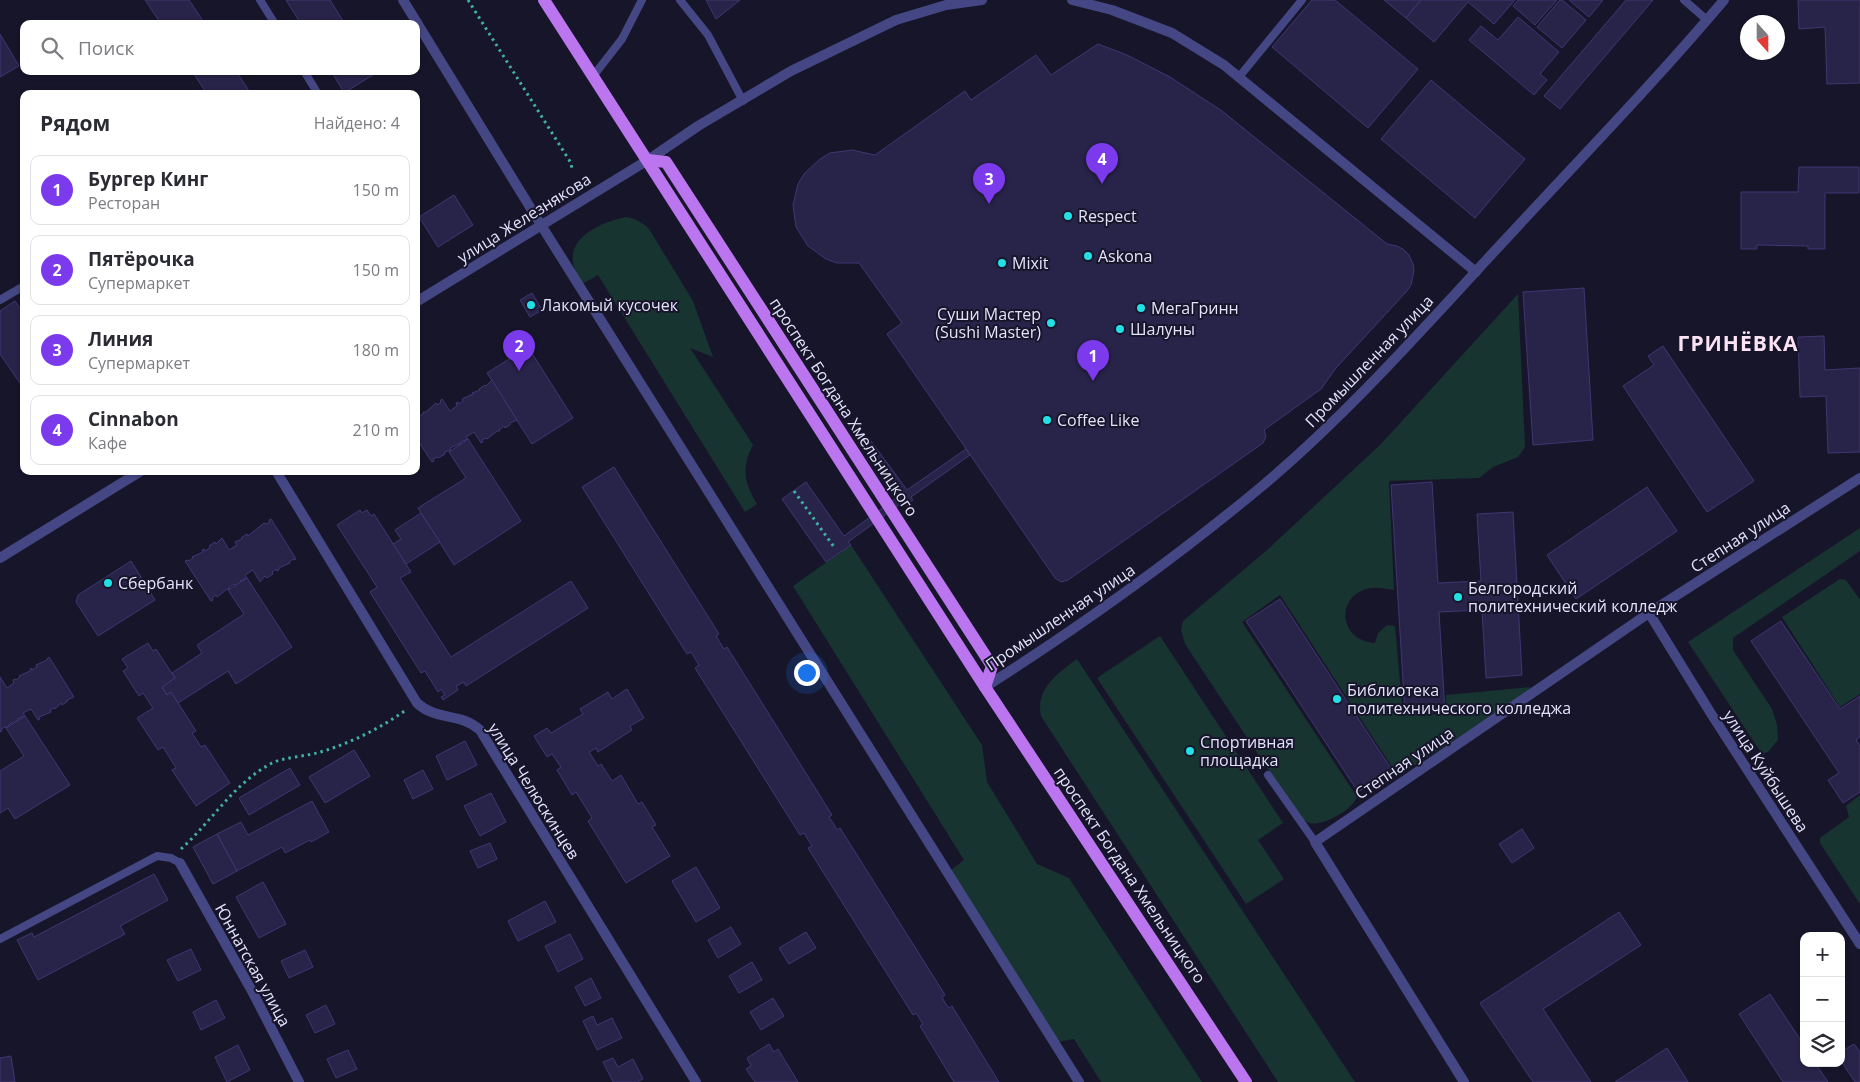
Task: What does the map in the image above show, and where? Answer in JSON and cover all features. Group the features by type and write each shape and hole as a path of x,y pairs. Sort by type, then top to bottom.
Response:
{"main road":[{"name":"проспект Богдана Хмельницкого","path":"544,0 594,75 985,687 1246,1082"}],"street":[{"path":"403,0 415,20"},
{"name":"улица Железнякова","path":"420,300 648,160 698,126 791,71 896,20 946,5 982,0"},
{"path":"1072,0 1112,10 1172,33 1224,65 1476,272"},
{"name":"Промышленная улица","path":"985,687 1061,638 1167,561 1262,486 1340,416 1476,272 1724,0"},
{"path":"420,28 541,225 1079,1082"},
{"path":"0,558 135,475"},
{"name":"улица Челюскинцев","path":"278,475 417,703 424,710 433,714 465,720 480,730 696,1082"},
{"name":"Степная улица","path":"1315,842 1649,613 1860,478"},
{"name":"улица Куйбышева","path":"1649,613 1710,712 1860,944"},
{"path":"1315,842 1464,1082"},
{"name":"Юннатская улица","path":"175,860 252,991 299,1082"}],"lane":[{"path":"260,0 272,20"},
{"path":"594,75 622,39 642,0"},
{"path":"680,0 708,35 743,101"},
{"path":"1239,77 1302,0"},
{"path":"1684,0 1707,20"},
{"path":"306,75 316,90"},
{"path":"0,300 20,288"},
{"path":"1268,776 1315,842"},
{"path":"0,939 157,856 175,860"}],"path":[{"path":"468,0 571,164 572,170"},
{"path":"876,456 905,496"},
{"path":"794,490 834,547"},
{"path":"175,860 227,799 253,776 274,762 300,758 332,749 368,733 417,703"}],"green space":[{"path":"626,217 639,221 649,229 693,301 713,357 690,348 753,445 747,461 746,475 749,489 757,504 745,512 598,275 582,284 575,271 573,252 582,237 599,226"},
{"path":"1518,294 1525,447 1518,457 1493,467 1479,478 1389,481 1394,590 1374,588 1363,590 1348,603 1346,620 1349,629 1355,636 1364,641 1375,643 1378,633 1387,625 1395,626 1403,715 1446,714 1446,695 1530,687 1528,694 1402,773 1394,770 1280,595 1242,622 1357,797 1350,807 1330,820 1316,824 1309,822 1299,816 1185,644 1181,630 1183,621 1266,551 1381,444"},
{"path":"1860,528 1860,551 1733,638 1733,650 1772,709 1777,725 1778,740 1768,752 1762,754 1688,642"},
{"path":"851,545 982,745 987,782 1037,864 1069,878 1202,1082 1101,1082 1074,1039 1058,1042 951,870 964,860 793,586"},
{"path":"1840,579 1846,580 1860,600 1860,694 1840,707 1782,617"},
{"name":"Спортивная площадка","path":"1160,636 1283,823 1258,840 1284,879 1246,904 1097,678"},
{"path":"1077,659 1355,1082 1278,1082 1041,716 1041,698 1045,690 1056,676"},
{"path":"1860,795 1860,904 1820,843 1820,838 1849,817 1846,806"}],"building":[{"path":"145,0 189,0 202,20 158,20"},
{"path":"286,0 330,0 342,20 298,20"},
{"path":"706,0 740,0 716,19"},
{"path":"1312,0 1335,0 1418,69 1368,128 1272,47"},
{"path":"1384,0 1421,0 1406,18"},
{"path":"1421,0 1515,0 1494,24 1468,2 1434,42 1406,18"},
{"path":"1518,0 1557,0 1535,25 1513,6"},
{"path":"1560,0 1586,20 1562,48 1537,27"},
{"path":"1569,0 1603,0 1589,17"},
{"path":"1626,0 1653,0 1560,109 1544,96"},
{"path":"1798,0 1860,0 1860,83 1827,84 1825,27 1799,29"},
{"path":"1518,17 1559,52 1540,74 1547,80 1534,95 1469,40 1481,26 1498,40"},
{"path":"0,34 19,66 0,77"},
{"name":"МегаГринн","path":"1098,44 1127,55 1170,77 1222,111 1387,244 1403,249 1409,255 1414,271 1411,285 1406,292 1336,368 1321,389 1264,430 1266,437 1263,443 1068,580 1061,582 1055,578 887,334 902,323 859,263 837,263 826,259 808,246 796,227 793,205 798,184 804,174 820,159 830,153 852,150 875,155 965,91 971,100 1036,55 1051,75"},
{"path":"195,75 239,75 248,90 204,90"},
{"path":"333,75 373,75 349,90 343,90"},
{"path":"1431,80 1525,159 1475,218 1381,139"},
{"path":"1799,167 1859,167 1859,193 1825,193 1825,249 1808,249 1808,246 1757,245 1757,249 1741,249 1741,192 1798,192"},
{"path":"454,195 473,225 438,247 420,216"},
{"path":"1584,288 1593,440 1533,445 1523,292"},
{"name":"Лакомый кусочек","path":"532,293 542,310 530,317 520,300"},
{"path":"15,301 20,309 20,383 0,354 0,311"},
{"path":"1824,336 1825,370 1860,368 1860,452 1828,453 1826,396 1800,397 1798,337"},
{"path":"1663,346 1754,481 1707,512 1623,386 1654,365 1648,356"},
{"path":"528,347 573,418 532,444 487,373"},
{"path":"492,380 517,420 505,428 504,426 500,431 497,431 487,439 482,440 483,442 481,443 474,432 466,437 468,439 450,448 451,450 444,452 445,454 433,459 434,461 432,462 420,444 420,415 436,403 437,405 442,399 450,411 457,406 456,403 458,402 459,404 463,401 462,399 486,386"},
{"path":"868,437 907,490 966,449 970,455 911,497 913,500 905,505 903,502 848,542 851,545 826,562 782,499 806,482 844,536 899,496 861,442"},
{"path":"468,439 521,521 454,565 418,508 466,478 449,452"},
{"path":"614,467 719,634 716,636 724,649 727,647 832,815 829,817 837,830 840,828 945,995 942,997 945,1003 949,1008 952,1006 999,1082 954,1082 920,1026 923,1024 916,1013 913,1015 808,848 812,846 804,833 800,835 695,668 699,665 691,652 687,654 582,487"},
{"name":"Белгородский политехнический колледж","path":"1432,482 1438,583 1481,581 1477,514 1513,512 1522,675 1486,678 1482,610 1439,612 1445,712 1405,714 1391,485"},
{"path":"1647,487 1677,531 1576,599 1547,555"},
{"path":"360,510 362,513 367,510 371,516 374,514 411,572 400,578 451,657 571,581 588,608 466,686 464,682 456,686 458,690 443,700 441,697 445,695 441,689 438,692 425,671 421,673 370,592 377,587 337,525"},
{"path":"421,513 440,542 406,564 393,544 401,539 395,530"},
{"path":"271,519 296,559 293,559 277,571 276,569 267,578 265,576 260,582 253,570 245,575 247,578 235,586 234,584 229,587 230,589 227,589 217,597 216,595 211,601 185,561 189,561 192,557 203,552 202,550 204,549 205,551 210,548 209,546 215,542 216,544 222,538 229,550 237,545 235,542 247,534 248,536 264,523 270,522 269,520"},
{"path":"131,561 155,600 98,636 76,602 78,595"},
{"path":"247,578 292,647 236,684 228,671 178,703 171,692 167,695 162,687 175,678 172,673 202,653 197,645 244,614 228,590"},
{"path":"1280,599 1392,770 1358,792 1246,621"},
{"path":"1781,621 1840,709 1860,696 1860,737 1856,740 1860,746 1860,792 1843,803 1828,780 1839,773 1751,641"},
{"path":"148,643 153,651 156,649 175,678 162,687 167,695 171,692 196,731 192,733 201,747 205,745 230,783 196,806 172,770 176,768 163,747 158,750 137,718 153,708 143,693 139,696 123,671 128,668 122,659"},
{"path":"49,657 74,697 62,705 61,703 55,709 50,710 51,712 39,717 40,719 38,720 31,709 23,713 25,716 17,719 13,724 12,722 6,728 1,729 2,731 0,732 0,677 7,688 14,683 13,680 30,671 31,668 32,670 37,667 36,665 47,660"},
{"path":"627,689 644,718 630,726 632,730 598,752 596,748 589,752 598,766 601,764 612,781 621,775 638,804 642,802 656,825 652,827 670,856 626,883 588,821 592,818 576,792 572,795 557,770 561,767 552,754 547,757 534,736 547,728 551,733 583,714 580,709 608,692 612,699"},
{"path":"25,716 70,785 15,819 8,808 0,813 0,771 24,756 6,728"},
{"path":"465,741 477,765 447,780 436,756"},
{"path":"354,750 370,776 325,803 309,777"},
{"path":"290,768 300,785 249,815 239,798"},
{"path":"423,770 433,789 413,799 404,780"},
{"path":"491,793 506,822 480,836 464,806"},
{"path":"312,801 329,832 285,853 282,847 237,871 217,834 241,822 248,835"},
{"path":"1522,829 1534,848 1512,863 1499,844"},
{"path":"217,834 237,871 213,884 193,847"},
{"path":"490,843 497,859 478,868 470,851"},
{"path":"696,867 720,908 696,922 672,881"},
{"path":"154,874 168,900 120,926 125,934 38,980 17,940 32,933 34,937"},
{"path":"263,882 286,924 259,938 236,897"},
{"path":"545,901 556,922 518,941 508,921"},
{"path":"1619,912 1641,945 1543,1009 1591,1082 1533,1082 1480,1003"},
{"path":"731,927 741,944 718,958 708,940"},
{"path":"806,932 816,948 789,964 779,948"},
{"path":"570,934 583,959 558,972 545,946"},
{"path":"191,949 201,970 178,981 167,960"},
{"path":"305,950 313,967 289,978 281,961"},
{"path":"752,962 762,980 739,993 729,976"},
{"path":"591,978 601,998 585,1006 575,987"},
{"path":"1770,994 1800,1039 1800,1067 1818,1067 1828,1082 1783,1082 1739,1014"},
{"path":"773,998 784,1016 761,1030 750,1012"},
{"path":"216,1000 225,1018 201,1030 193,1012"},
{"path":"326,1005 335,1024 315,1033 306,1015"},
{"path":"593,1016 597,1025 612,1018 622,1038 597,1050 583,1021"},
{"path":"769,1044 774,1052 778,1049 798,1082 755,1082 746,1069 751,1066 747,1058"},
{"path":"1854,1044 1860,1052 1860,1082 1855,1082 1845,1067 1845,1050"},
{"path":"238,1045 250,1070 227,1082 215,1057"},
{"path":"1667,1048 1688,1082 1615,1082"},
{"path":"348,1050 357,1069 336,1078 327,1059"},
{"path":"11,1056 15,1082 0,1082 0,1058"},
{"path":"613,1058 618,1067 633,1059 643,1079 637,1082 613,1082 603,1062"}],"place":[{"name":"Cinnabon","path":"1102,184"},
{"name":"Линия","path":"989,204"},
{"name":"Respect","path":"1068,216"},
{"name":"Askona","path":"1088,256"},
{"name":"Mixit","path":"1002,263"},
{"name":"Лакомый кусочек","path":"531,305"},
{"name":"МегаГринн","path":"1141,308"},
{"name":"Суши Мастер (Sushi Master)","path":"1051,323"},
{"name":"Шалуны","path":"1120,329"},
{"name":"Пятёрочка","path":"519,371"},
{"name":"Бургер Кинг","path":"1093,381"},
{"name":"Coffee Like","path":"1047,420"},
{"name":"Сбербанк","path":"108,583"},
{"name":"Белгородский политехнический колледж","path":"1458,597"},
{"name":"Библиотека политехнического колледжа","path":"1337,699"},
{"name":"Спортивная площадка","path":"1190,751"}],"district":[{"name":"ГРИНЁВКА","path":"1738,344"}]}
